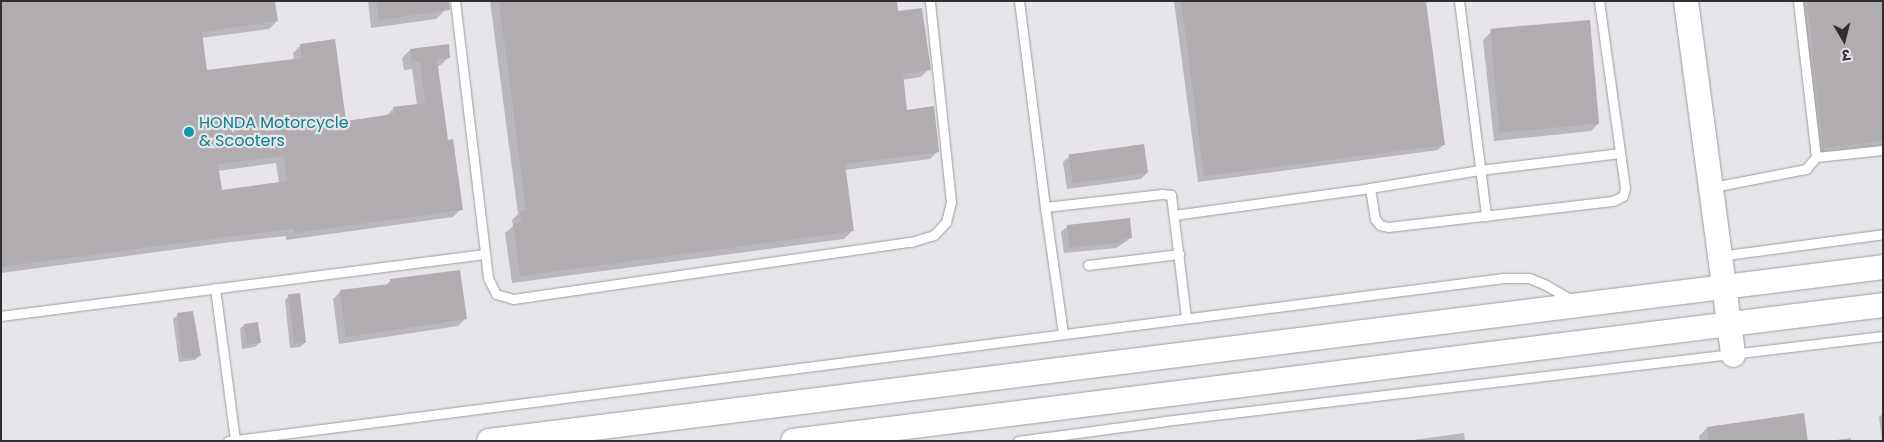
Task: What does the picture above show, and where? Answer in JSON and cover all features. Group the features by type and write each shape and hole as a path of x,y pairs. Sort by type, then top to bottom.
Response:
{"street":[{"path":"1686,1 1733,355"},
{"path":"489,441 1883,267"},
{"path":"793,441 1883,305"}],"lane":[{"path":"455,1 484,254 491,288 496,294 513,299 911,242 934,235 946,222 951,202 930,1"},
{"path":"1019,1 1044,207 1063,334"},
{"path":"1460,1 1486,216"},
{"path":"1370,188 1375,219 1380,225 1388,227 1614,201 1623,196 1625,188 1599,1"},
{"path":"1710,188 1806,170 1816,157 1798,1"},
{"path":"1816,157 1883,150"},
{"path":"1174,215 1370,188 1480,170 1620,153"},
{"path":"1044,207 1162,194 1171,195 1186,318"},
{"path":"1719,256 1883,234"},
{"path":"1,316 484,254"},
{"path":"1088,265 1179,254"},
{"path":"215,288 231,440 1504,278 1529,278 1544,284 1580,305"},
{"path":"1018,441 1164,421 1883,336"}],"building":[{"name":"HONDA Motorcycle & Scooters","path":"1,1 275,1 278,21 202,32 207,70 302,58 300,44 335,39 346,121 394,114 393,107 425,103 420,62 412,63 410,49 449,44 450,58 437,59 448,140 453,139 463,210 294,233 294,229 240,235 1,267","holes":["284,156 287,181 222,190 218,164"]},
{"path":"376,1 449,1 450,10 379,20"},
{"path":"499,1 897,1 898,11 922,8 931,70 903,74 907,110 934,106 939,152 845,164 854,231 520,276 513,224 521,222 520,211 526,210"},
{"path":"1181,1 1426,1 1445,145 1204,176"},
{"path":"1807,1 1883,1 1883,141 1823,148"},
{"path":"1590,20 1599,124 1499,132 1490,29"},
{"path":"1144,144 1148,173 1073,183 1069,155"},
{"path":"1130,218 1132,238 1123,239 1124,242 1070,248 1067,225"},
{"path":"460,270 467,319 346,337 340,290 390,284 390,279"},
{"path":"300,293 306,343 294,344 288,294"},
{"path":"193,311 201,356 182,359 177,313"},
{"path":"258,322 261,343 247,345 244,324"},
{"path":"1804,413 1808,441 1709,441 1707,427"}],"place":[{"name":"HONDA Motorcycle & Scooters","path":"189,132"}]}
